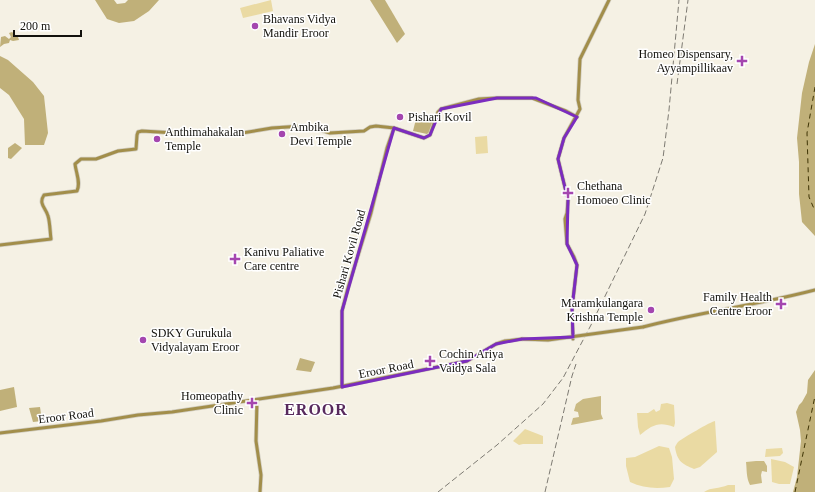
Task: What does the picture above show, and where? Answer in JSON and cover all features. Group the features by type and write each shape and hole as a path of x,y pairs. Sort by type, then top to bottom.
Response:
{"main road":[{"path":"573,339 572,308 577,265 567,244 565,219 568,200 558,159 564,138 577,117 580,109 578,100 580,59 609,0"},
{"path":"0,245 51,239 49,218 41,202 44,195 77,191 79,189 75,170 76,163 81,159 96,159 118,151 136,149 138,132 154,131 192,134 236,134 272,128 302,126 330,133 364,131 370,127 376,126 394,128 424,138 430,135 438,112 441,110 479,99 498,98 536,98 577,117"},
{"name":"Pishari Kovil Road","path":"342,387 342,311 371,213 387,148 394,128"},
{"name":"Eroor Road","path":"0,433 172,412 342,387 467,361 496,344 505,341 522,339 548,340 643,327 815,290"},
{"path":"257,400 256,441 261,475 260,492"}],"highlighted area":[{"path":"497,98 536,98 577,117 564,138 558,159 568,200 567,244 577,265 572,308 573,337 522,339 496,344 467,361 342,387 342,311 394,128 424,138 430,135 441,109"}],"shaded area":[{"path":"95,0 114,0 117,4 125,3 128,0 159,0 149,11 134,21 119,23 107,19"},
{"path":"271,0 273,11 243,18 240,8"},
{"path":"370,0 385,0 405,34 397,43"},
{"path":"12,32 18,37 19,40 10,40 9,43 0,47 1,37 5,36 9,39 11,37 9,33"},
{"path":"815,44 815,236 802,222 799,194 797,138 802,93"},
{"path":"0,56 8,60 33,82 44,96 48,133 44,145 25,145 24,119 9,95 0,88"},
{"path":"416,119 433,122 432,129 427,134 413,131"},
{"path":"487,136 488,153 476,154 475,137"},
{"path":"15,143 22,148 11,159 8,158 8,148"},
{"path":"300,358 315,362 311,372 296,370"},
{"path":"815,370 815,492 793,492 797,477 801,441 796,412 807,393 808,380"},
{"path":"14,387 17,407 0,411 0,390"},
{"path":"601,396 601,414 603,419 571,425 573,418 579,417 578,412 574,411 576,404 583,399"},
{"path":"667,403 674,405 674,427 660,424 652,426 640,435 637,413 648,413 654,409 656,412 660,410 661,404"},
{"path":"40,407 42,421 33,422 29,408"},
{"path":"715,421 717,452 700,467 694,469 683,464 677,456 675,447 677,443 696,430"},
{"path":"525,429 543,436 543,444 519,445 513,441"},
{"path":"659,446 669,448 672,457 674,479 670,487 649,488 630,482 626,466 626,458 635,457"},
{"path":"782,448 783,453 780,456 765,457 766,449"},
{"path":"771,459 785,462 794,467 790,484 779,484 772,482"},
{"path":"764,461 767,466 767,472 762,471 762,483 750,485 747,476 746,462"},
{"path":"735,485 735,492 704,492 709,489"}],"ferry route":[{"path":"815,87 807,133 809,197 815,211"},
{"path":"795,492 815,396"}],"railway":[{"path":"438,492 497,445 543,404 563,378 591,325 645,214 663,158 679,0"},
{"path":"677,84 688,0"},
{"path":"545,492 576,364"}],"place":[{"name":"Bhavans Vidya Mandir Eroor","path":"255,26"},
{"name":"Homeo Dispensary, Ayyampillikaav","path":"742,61"},
{"name":"Pishari Kovil","path":"400,117"},
{"name":"Ambika Devi Temple","path":"282,134"},
{"name":"Anthimahakalan Temple","path":"157,139"},
{"name":"Chethana Homoeo Clinic","path":"568,193"},
{"name":"Kanivu Paliative Care centre","path":"235,259"},
{"name":"Family Health Centre Eroor","path":"781,304"},
{"name":"Maramkulangara Krishna Temple","path":"651,310"},
{"name":"SDKY Gurukula Vidyalayam Eroor","path":"143,340"},
{"name":"Cochin Ariya Vaidya Sala","path":"430,361"},
{"name":"Homeopathy Clinic","path":"252,403"}],"district":[{"name":"EROOR","path":"316,409"}]}
